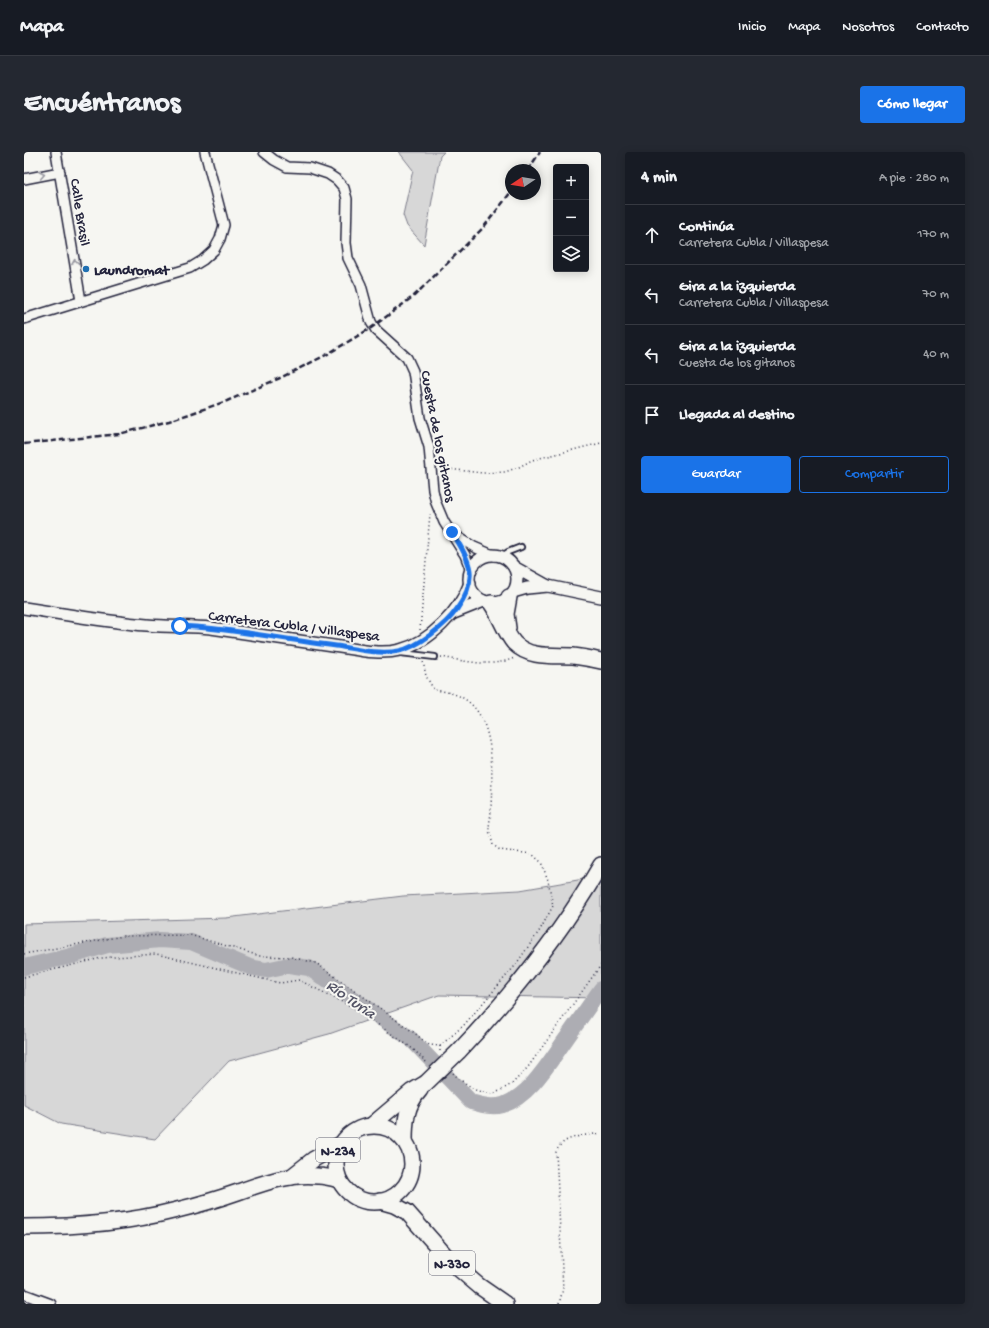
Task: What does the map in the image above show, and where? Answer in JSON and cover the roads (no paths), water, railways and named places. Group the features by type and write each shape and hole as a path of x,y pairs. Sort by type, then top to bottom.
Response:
{"highway":[{"path":"509,635 506,614 511,595"},
{"path":"488,602 509,635 520,647 536,654 573,656 601,661"},
{"name":"N-234","path":"405,1141 406,1118 416,1094 493,1015 525,977 583,896 601,865"},
{"name":"N-234","path":"372,1125 411,1092 426,1083"},
{"name":"N-234","path":"380,1201 368,1202 354,1196 348,1192 339,1180 336,1158 341,1144 351,1132 365,1126 372,1125 394,1131 405,1141 411,1155 412,1162 410,1177 406,1184"},
{"name":"N-234","path":"291,1177 314,1159 341,1144"},
{"name":"N-234","path":"24,1227 58,1227 98,1224 148,1217 208,1202 258,1185 291,1177 318,1176 339,1180"},
{"path":"380,1201 396,1195 406,1184"},
{"path":"406,1184 408,1212"},
{"name":"N-330","path":"380,1201 394,1205 408,1212 452,1263 479,1286 505,1304"}],"street":[{"name":"Calle Brasil","path":"56,152 81,301"},
{"path":"24,319 190,268 203,260 214,250 220,239 224,225 205,152"},
{"name":"Cuesta de los gitanos","path":"264,152 274,160 287,167 310,168 328,174 337,180 344,188 348,199 346,243 348,258 361,285 371,322 376,330 407,358 413,371 420,418 430,447 434,497 444,522 465,555 471,571"},
{"path":"24,179 60,172"},
{"name":"Cuesta de los gitanos","path":"453,534 474,547 498,556"},
{"path":"548,586 514,567 510,562 498,556 482,558 477,562 471,571 470,583 475,594 488,602 499,602 527,588 548,586 601,596"},
{"path":"511,595 516,587 517,578 514,567"},
{"name":"Carretera Cubla / Villaspesa","path":"24,608 130,623 210,628 362,650 390,652 407,648 421,642 454,614 466,594 470,583"},
{"name":"Carretera Cubla / Villaspesa","path":"454,614 488,602"},
{"path":"24,1294 52,1304"}],"lane":[{"path":"498,556 521,547"},
{"path":"390,652 435,656"}],"waterway":[{"name":"Río Turia","path":"24,967 71,956 107,945 160,940 191,942 250,967 266,970 289,965 309,968 411,1039 471,1102 491,1106 503,1105 522,1094 531,1086 539,1077 601,989"}],"railway":[{"path":"532,164 540,152"},
{"path":"24,444 119,434 169,421 227,401 280,378 326,355 371,328 414,296 483,228 505,200"}],"place":[{"name":"Laundromat","path":"86,269"}]}
